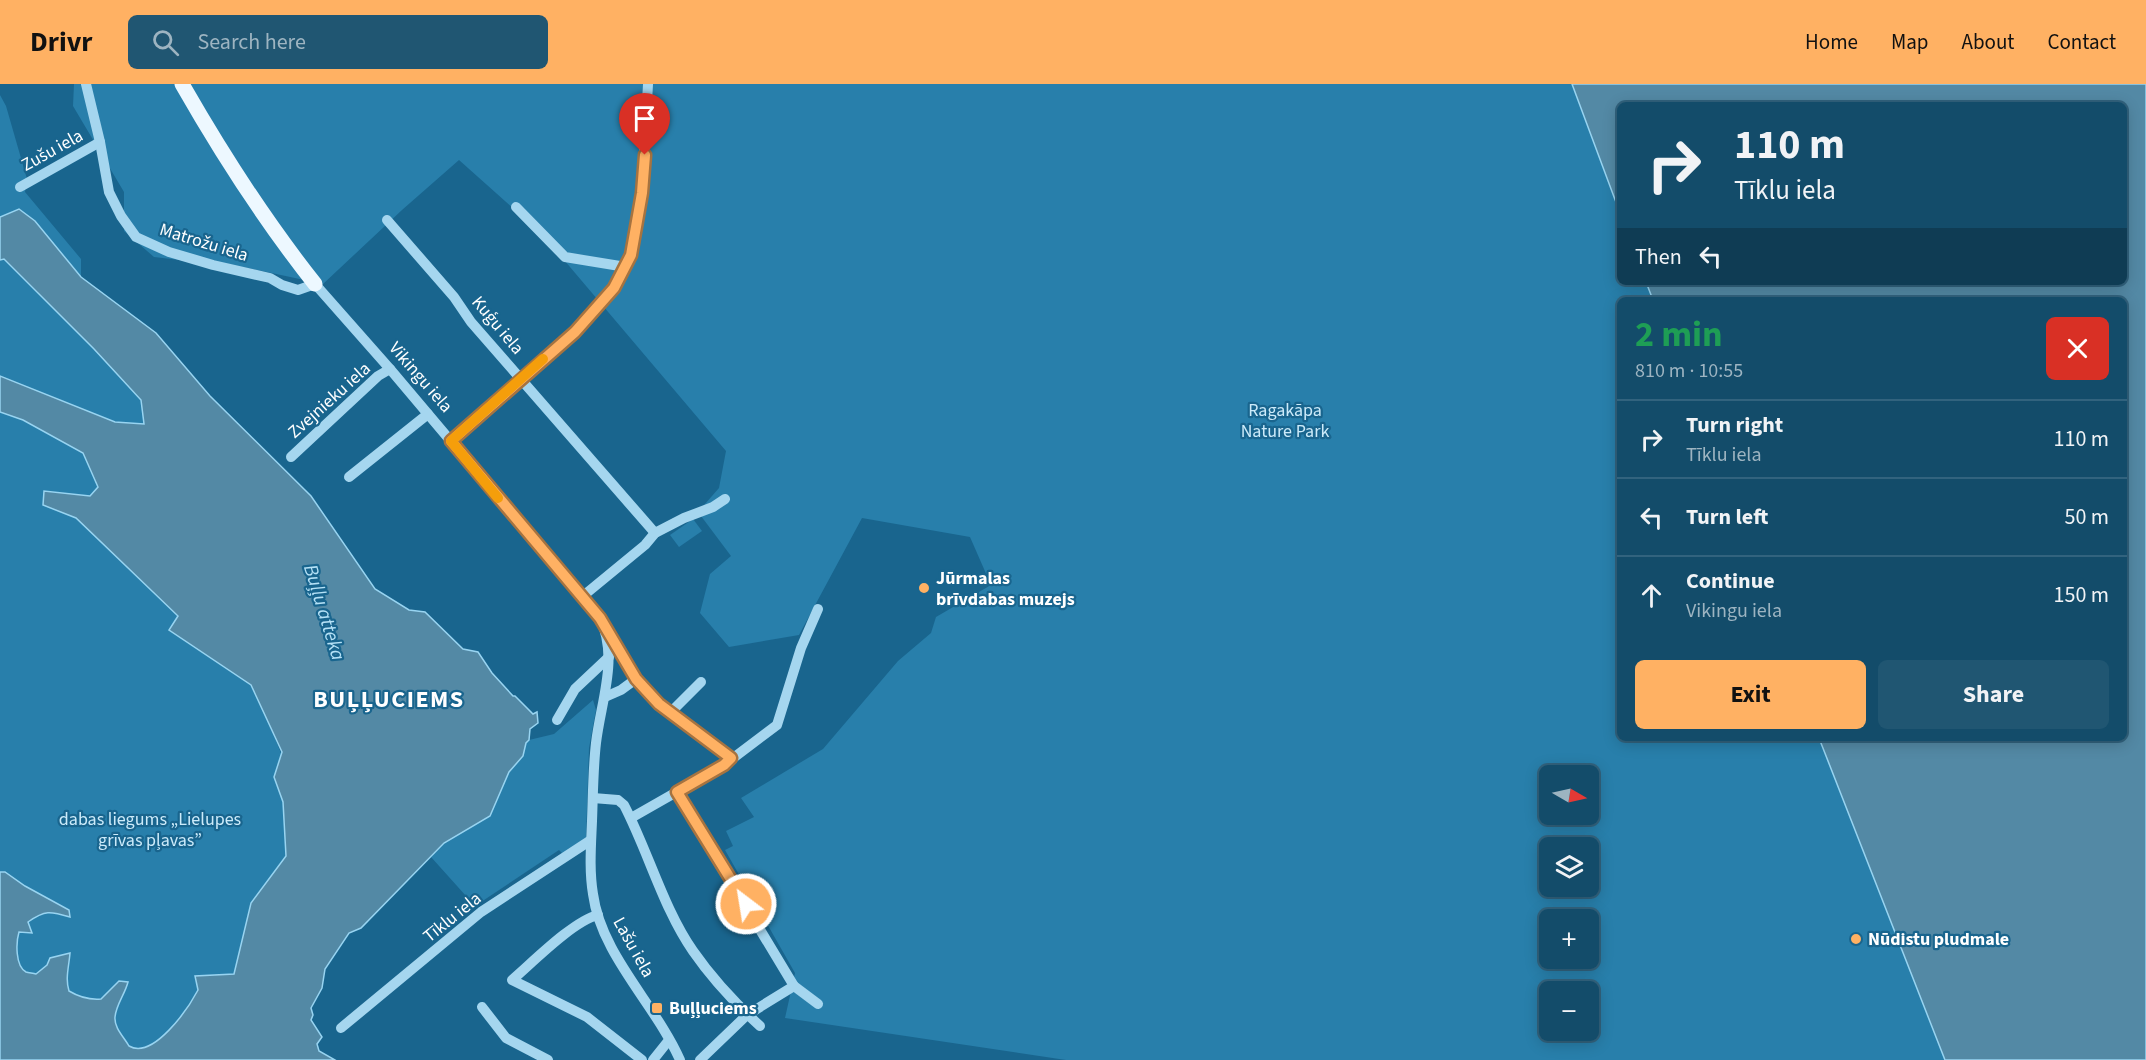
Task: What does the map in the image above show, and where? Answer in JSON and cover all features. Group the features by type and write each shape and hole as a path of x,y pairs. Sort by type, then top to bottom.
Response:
{"main road":[{"name":"Vikingu iela","path":"182,84 220,150 273,231 315,284"}],"street":[{"name":"Matrožu iela","path":"86,84 109,192 121,216 136,237 169,252 270,278 298,290 315,284"},
{"path":"451,441 575,332 614,288 626,267 635,239 642,193 648,84"},
{"name":"Zušu iela","path":"20,187 100,142"},
{"path":"516,207 565,257 626,267"},
{"name":"Kuģu iela","path":"387,220 454,297 471,322 655,533"},
{"name":"Vikingu iela","path":"315,284 390,369 600,618 605,629 609,657 605,697 596,743 591,840"},
{"name":"Zvejnieku iela","path":"291,457 378,375 390,369"},
{"path":"349,477 428,414"},
{"path":"583,596 645,545 655,533 684,518 713,507 725,499"},
{"path":"631,818 724,765 777,725 801,648 818,609"},
{"path":"605,629 636,679 650,695 731,758"},
{"path":"557,720 575,689 609,657"},
{"path":"605,697 621,690 636,679"},
{"path":"671,712 701,682"},
{"path":"677,792 794,986 820,1000"},
{"path":"593,798 618,800 624,805 677,922 693,951 747,1015 760,1026"},
{"name":"Lašu iela","path":"591,840 592,881 598,915 609,941 680,1060"},
{"name":"Tīklu iela","path":"341,1028 482,912 591,840"},
{"path":"598,915 575,927 512,980 587,1017 642,1060"},
{"path":"700,1060 747,1015 794,986"},
{"path":"482,1007 506,1038 548,1060"},
{"path":"653,1060 669,1040"}],"green space":[{"name":"Ragakāpa Nature Park","path":"74,84 1572,84 1617,205 1617,285 1647,285 1652,297 1617,297 1617,741 1820,741 1945,1060 1066,1060 785,1018 795,973 725,850 733,846 726,831 754,817 741,798 823,749 898,661 931,633 936,617 991,585 970,537 862,518 799,635 729,647 700,613 710,574 731,556 698,512 719,488 726,451 542,234 459,160 323,284 248,268 154,257 124,231 124,192 73,106"},
{"path":"0,95 6,106 27,179 25,192 81,259 81,277 35,221 19,209 0,217"},
{"name":"dabas liegums „Lielupes grīvas pļavas”","path":"0,246 172,429 253,684 317,842 192,1060 0,1060"},
{"path":"693,519 702,531 679,547 670,535"},
{"path":"593,700 596,710 589,748 586,838 563,854 559,850 475,906 431,857 444,843 490,816 486,811 526,742 554,734"}],"water":[{"path":"1572,84 2146,84 2146,1060 1945,1060 1820,741 2127,741 2127,297 1652,297 1647,285 2127,285 2127,102 1617,102 1617,205"},
{"name":"Buļļu atteka","path":"19,209 35,221 81,277 156,333 210,396 311,496 375,589 409,610 425,612 463,649 478,652 492,673 513,696 533,714 537,712 538,723 530,729 523,756 509,772 490,816 444,843 361,928 349,933 325,969 322,988 311,1008 313,1015 311,1020 322,1037 317,1044 319,1051 335,1060 0,1060 0,872 5,872 25,886 69,910 70,917 52,913 39,915 28,922 32,933 19,932 17,954 22,969 36,974 47,965 50,958 70,953 67,982 69,991 73,993 101,999 119,981 128,982 117,1008 115,1021 129,1046 138,1048 148,1046 159,1039 178,1020 198,990 195,976 234,974 251,903 286,856 283,802 274,777 282,752 251,685 169,630 178,616 76,518 43,505 44,491 90,496 98,487 83,453 23,420 0,412 0,376 115,422 144,424 141,400 94,349 4,259 0,260 0,217"}],"slow traffic":[{"path":"498,498 451,441 543,359"}],"place":[{"name":"Jūrmalas brīvdabas muzejs","path":"924,588"},
{"name":"Nūdistu pludmale","path":"1856,939"},
{"name":"Buļļuciems","path":"657,1008"}],"district":[{"name":"BUĻĻUCIEMS","path":"389,699"}],"route":[{"path":"645,155 635,239 626,267 614,288 575,332 451,441 583,596 600,618 636,679 650,695 731,758 724,765 677,792 746,904"}]}
